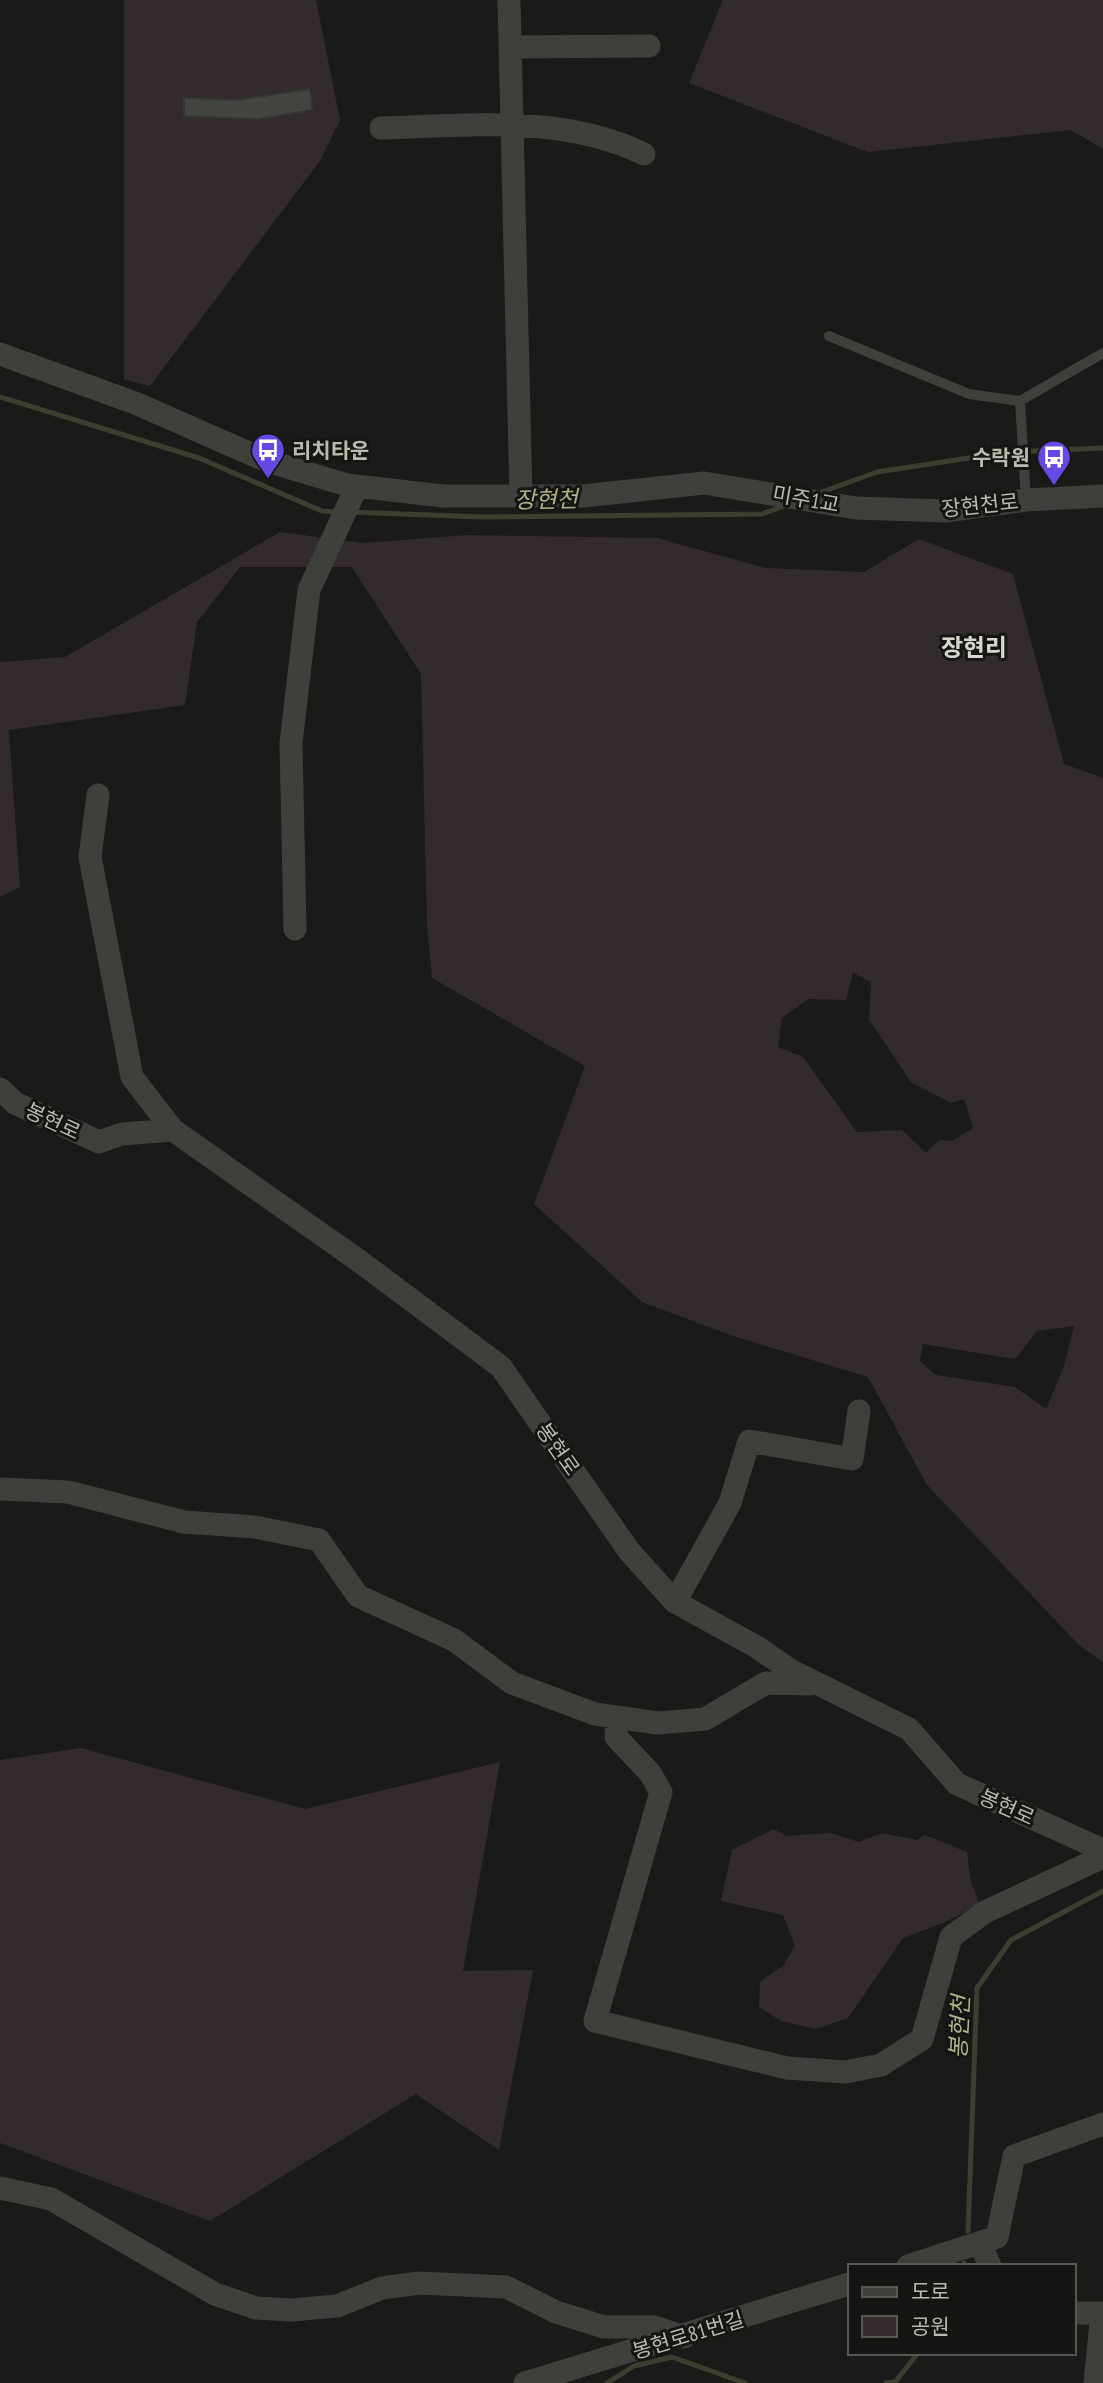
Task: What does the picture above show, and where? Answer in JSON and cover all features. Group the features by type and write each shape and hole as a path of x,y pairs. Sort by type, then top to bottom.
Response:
{"street":[{"path":"509,0 521,496"},
{"path":"510,47 649,46"},
{"path":"381,128 512,125 584,131 645,154"},
{"name":"미주1교","path":"0,354 135,403 267,461 354,493 583,496 704,483 856,508"},
{"path":"295,929 292,730 309,590 354,493"},
{"name":"장현천로","path":"856,508 945,511 1026,500 1103,496"},
{"path":"98,795 90,857 132,1077 173,1130"},
{"name":"봉현로","path":"0,1089 15,1103 99,1142 122,1134 173,1130 362,1263 501,1367 629,1551 675,1602 757,1647 790,1670 909,1728 957,1784 1103,1850"},
{"path":"675,1602 730,1503 750,1441 852,1460 859,1411"},
{"path":"0,1489 68,1492 184,1522 255,1527 319,1540 358,1596 454,1640 512,1683 595,1714 658,1723 705,1719 765,1683 821,1684"},
{"path":"617,1717 616,1737 650,1773 661,1792 595,2021 788,2068 846,2072 881,2065 922,2039 951,1937 985,1912 1103,1857"},
{"path":"914,2264 997,2237 1014,2156 1103,2124"},
{"path":"0,2188 51,2199 215,2294 256,2308 291,2310 337,2306 382,2288 419,2283 506,2287 555,2312 604,2327 655,2327 684,2337"},
{"path":"980,2243 989,2264"},
{"name":"봉현로81번길","path":"526,2383 684,2337 848,2284"},
{"path":"1075,2313 1103,2313 1095,2383"}],"lane":[{"path":"829,336 969,394 1020,401 1103,353"},
{"path":"1020,401 1026,500"}],"green space":[{"path":"124,0 316,0 340,120 320,161 150,386 124,379"},
{"path":"723,0 1103,0 1103,149 1071,130 868,152 689,83"},
{"path":"280,532 363,543 468,535 657,538 766,568 864,572 919,539 1013,574 1064,764 1103,778 1103,1662 1079,1645 927,1485 868,1377 733,1336 642,1302 534,1204 585,1066 432,978 427,924 421,674 352,567 240,567 197,622 185,705 9,730 20,887 0,897 0,662 65,657","holes":["853,973 871,982 869,1019 911,1082 951,1103 964,1099 973,1128 952,1141 939,1140 926,1153 902,1130 857,1132 803,1057 778,1047 782,1018 808,999 846,1000","1074,1326 1064,1366 1046,1409 1015,1387 936,1375 920,1361 923,1344 1015,1359 1037,1331"]},
{"path":"81,1748 305,1809 500,1762 463,1971 533,1970 499,2150 416,2094 210,2221 0,2143 0,1760"},
{"path":"774,1829 786,1836 831,1833 859,1842 882,1833 917,1840 925,1835 967,1852 971,1882 980,1905 903,1938 848,2018 816,2029 781,2021 759,2007 760,1982 784,1965 795,1945 783,1915 721,1901 732,1850"}],"building":[{"path":"310,89 312,110 259,119 184,116 184,98 238,100"}],"waterway":[{"name":"장현천","path":"0,397 199,458 322,511 337,512"},
{"name":"장현천","path":"819,493 877,472 1008,452 1103,448"},
{"name":"장현천","path":"350,512 483,517 762,514 787,505"},
{"name":"봉현천","path":"968,2231 977,1988 1011,1940 1103,1891"},
{"name":"봉현천","path":"886,2383 895,2382 916,2355"},
{"name":"봉현천","path":"607,2383 634,2366 672,2357 745,2383"}],"place":[{"name":"리치타운","path":"268,480"},
{"name":"수락원","path":"1054,487"}],"district":[{"name":"장현리","path":"974,647"}]}
